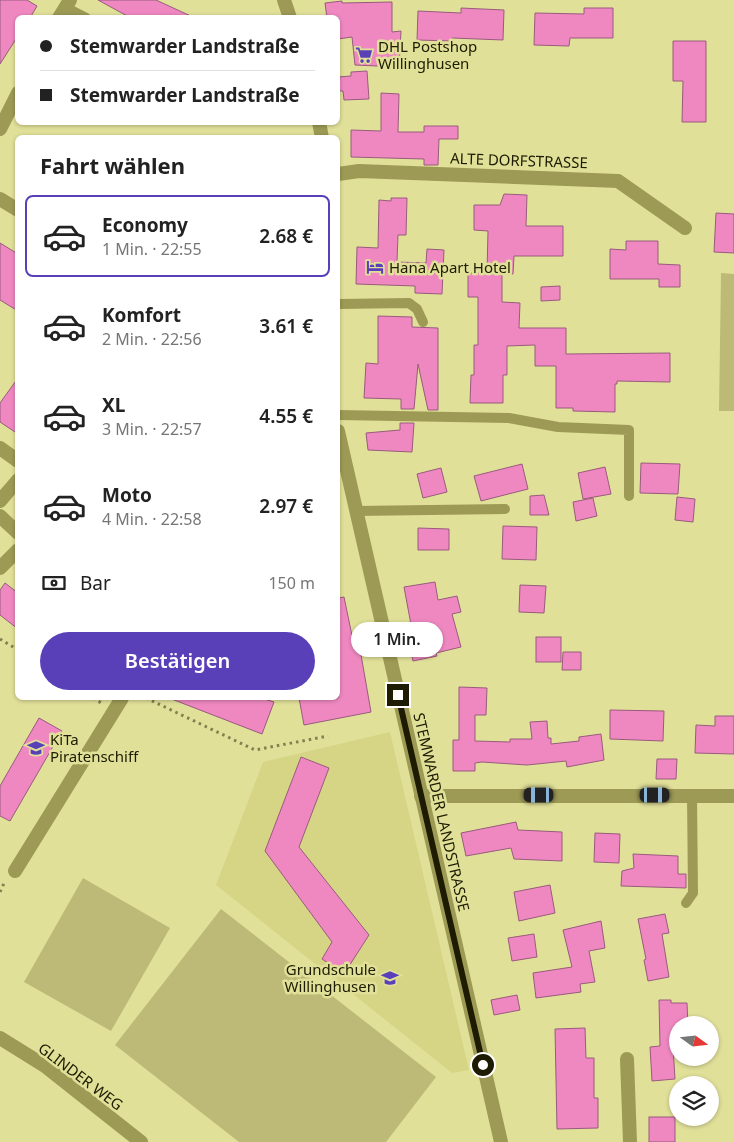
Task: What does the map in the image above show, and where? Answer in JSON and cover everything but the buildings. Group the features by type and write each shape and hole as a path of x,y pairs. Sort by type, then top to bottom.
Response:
{"street":[{"path":"284,0 289,15"},
{"path":"0,130 15,99"},
{"name":"ALTE DORFSTRASSE","path":"340,174 359,170 618,180 686,228"},
{"path":"0,199 15,208"},
{"name":"STEMWARDER LANDSTRASSE","path":"340,440 501,1142"},
{"path":"0,448 15,459"},
{"path":"0,501 15,484"},
{"path":"0,516 15,530"},
{"path":"0,568 15,553"},
{"path":"15,871 121,700"},
{"path":"421,796 734,796"},
{"name":"GLINDER WEG","path":"0,1038 45,1066 141,1142"},
{"path":"627,1059 630,1142"}],"lane":[{"path":"64,8 79,15"},
{"path":"340,304 409,303 417,309 423,322"},
{"path":"340,415 509,418 558,427 629,430 629,496"},
{"path":"355,511 505,509"},
{"path":"686,903 693,892 692,796"}],"path":[{"path":"0,639 15,648"},
{"path":"150,700 256,750 328,736"}],"shaded area":[{"path":"721,273 734,274 734,411 719,411"},
{"name":"Grundschule Willinghusen","path":"390,732 469,1070 452,1073 216,885 263,762"},
{"path":"83,878 170,928 111,1031 24,982"},
{"path":"221,909 436,1077 386,1142 239,1142 115,1045"}],"place":[{"name":"DHL Postshop Willinghusen","path":"364,55"},
{"name":"Hana Apart Hotel","path":"375,267"},
{"name":"KiTa Piratenschiff","path":"36,748"},
{"name":"Grundschule Willinghusen","path":"390,978"}],"route":[{"path":"398,695 483,1065"}]}
